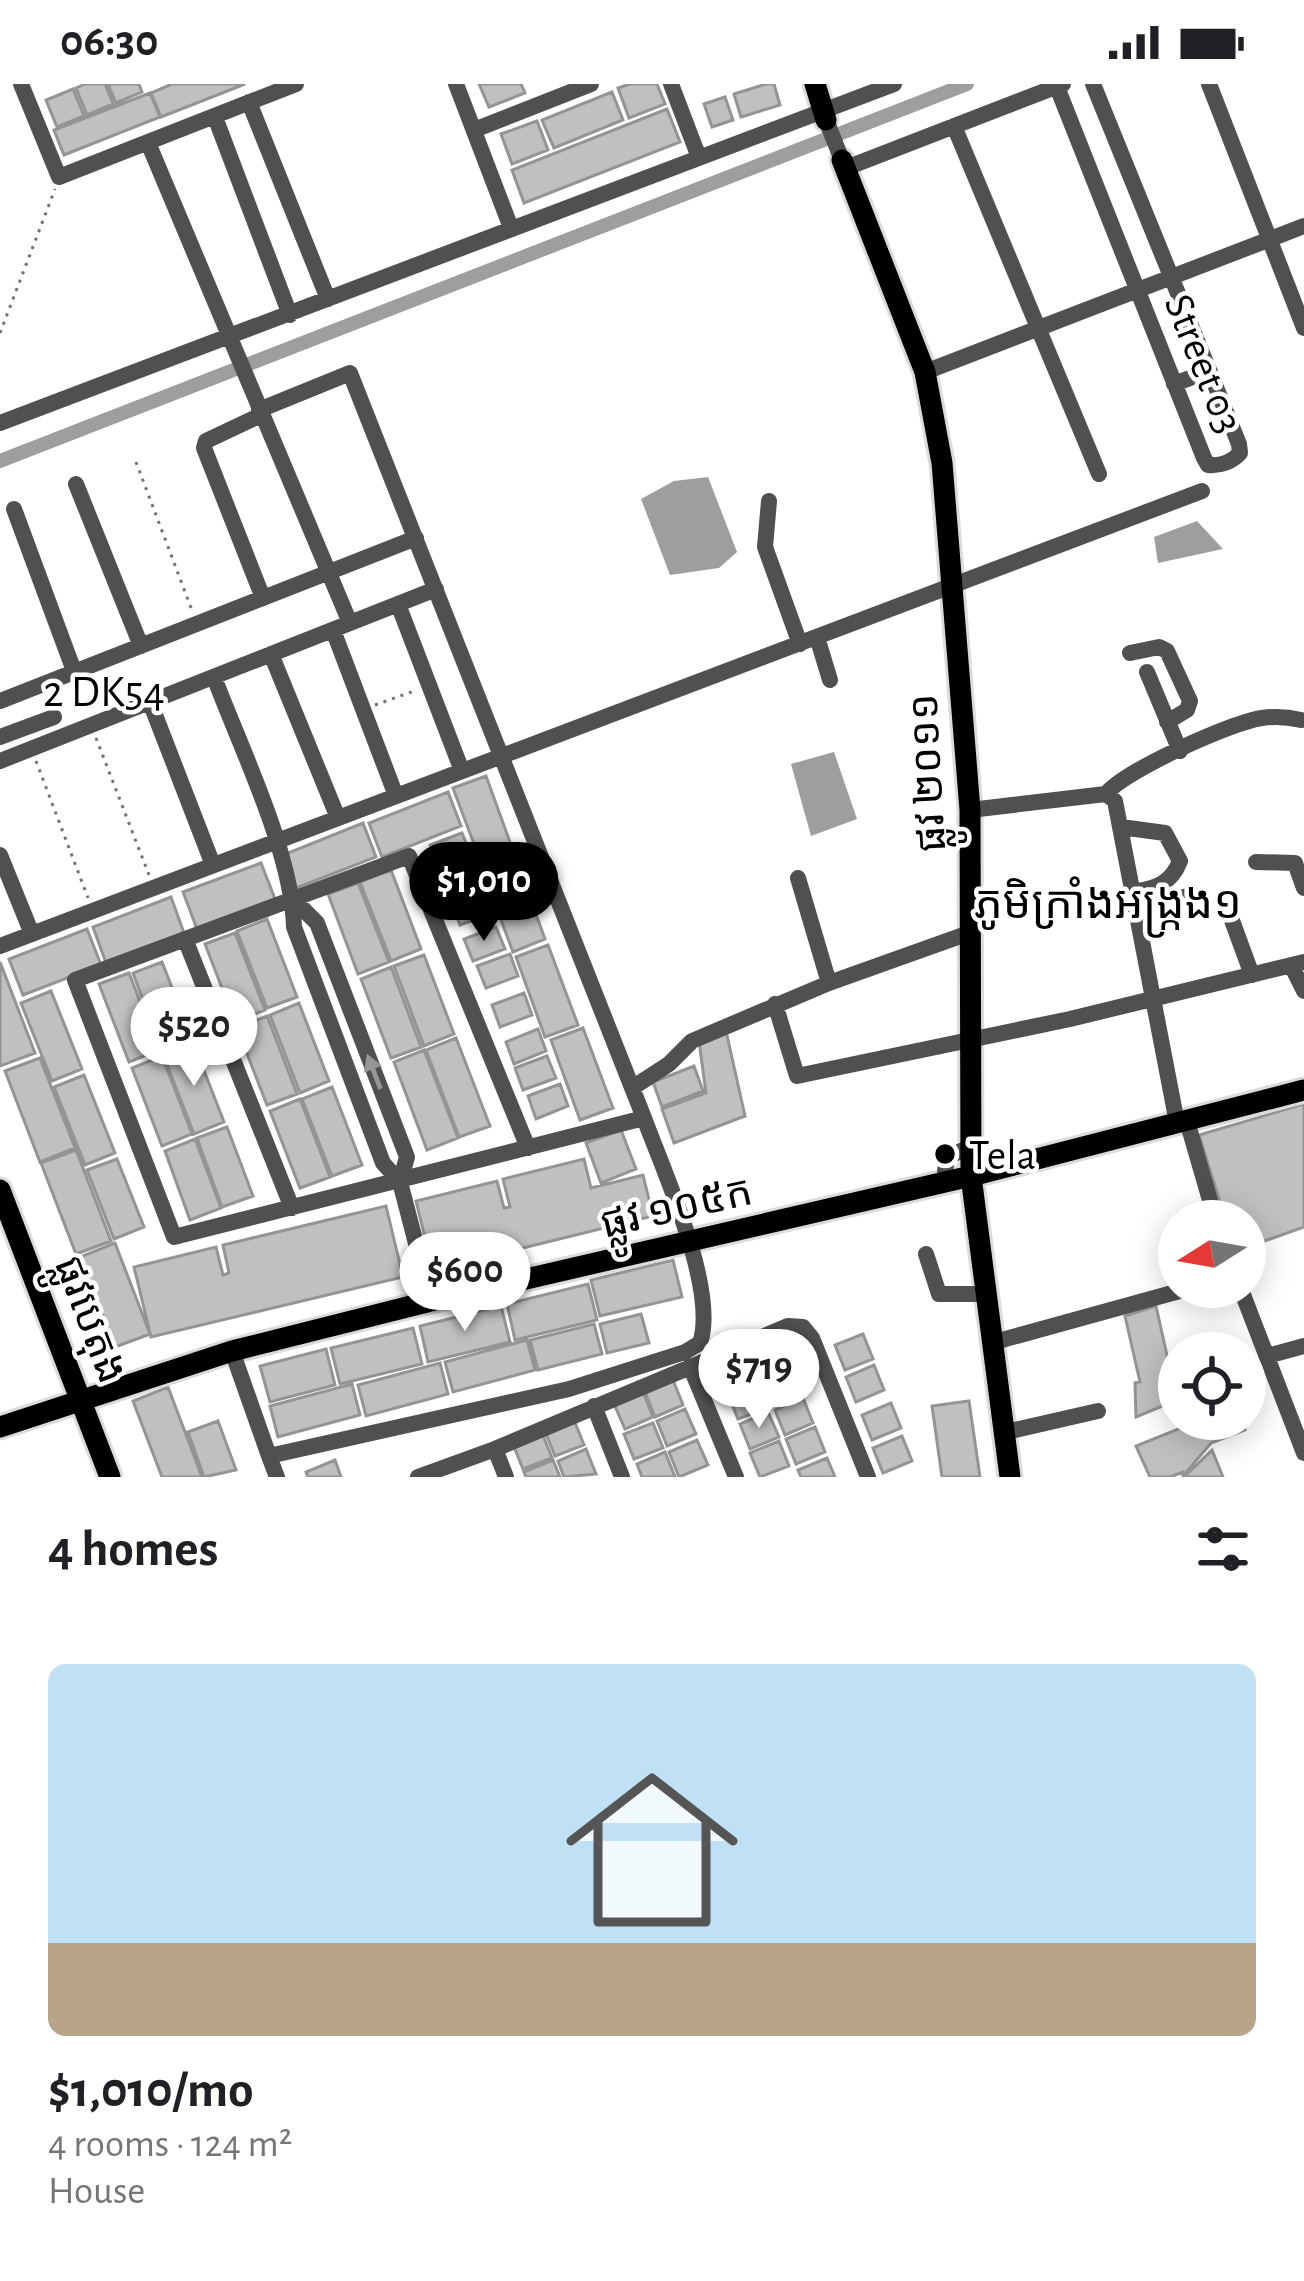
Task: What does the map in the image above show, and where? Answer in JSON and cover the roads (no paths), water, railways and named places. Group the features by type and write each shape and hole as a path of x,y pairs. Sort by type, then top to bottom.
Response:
{"main road":[{"name":"ផ្លូវ ២០១១","path":"815,84 825,115"},
{"name":"ផ្លូវ ២០១១","path":"844,164 925,372 941,463 970,810 970,1147 960,1179 984,1294 1010,1477"},
{"name":"ផ្លូវ ១០៥ក","path":"0,1427 232,1352 431,1300 960,1179 1304,1090"},
{"name":"ផ្លូវបេតុង","path":"0,1190 110,1477"}],"street":[{"path":"27,86 59,177 296,84"},
{"path":"456,84 511,228"},
{"path":"474,130 591,84"},
{"path":"671,84 698,155"},
{"path":"0,423 231,345 328,299 698,155 825,115 894,84"},
{"name":"Street 03","path":"1060,85 1204,458 1208,465 1217,466 1235,459 1239,444 1094,84"},
{"path":"1209,84 1304,328"},
{"path":"844,164 1060,85"},
{"path":"249,102 328,299"},
{"name":"ផ្លូវ ២០១១","path":"825,115 844,164"},
{"path":"214,117 290,315"},
{"path":"954,126 1099,474"},
{"path":"149,145 328,572 362,710 396,796"},
{"path":"925,372 1304,226"},
{"path":"1174,384 1209,370"},
{"path":"262,598 204,448 206,441 350,373 691,1243 705,1329 700,1343 685,1352 569,1389 269,1456"},
{"path":"76,484 141,646"},
{"path":"0,946 1202,491"},
{"path":"769,501 765,548 830,680"},
{"path":"14,509 74,671"},
{"path":"1,698 416,538"},
{"path":"0,761 436,589"},
{"path":"398,604 462,771"},
{"path":"1130,653 1159,647 1167,651 1190,701 1187,710 1167,722"},
{"path":"271,654 338,818"},
{"path":"1147,672 1180,751"},
{"path":"214,677 293,899 317,922 406,1157 400,1182 431,1300"},
{"path":"42,684 62,737"},
{"path":"150,702 213,865"},
{"path":"0,736 54,717"},
{"path":"970,810 1106,794 1129,775 1259,718 1301,720"},
{"path":"1106,794 1115,801 1151,998 1182,1122 1209,1200"},
{"path":"1121,827 1165,833 1180,861 1174,878 1135,900"},
{"path":"0,855 32,934"},
{"path":"528,1148 410,856 76,980 173,1237 400,1182 644,1118"},
{"path":"1256,862 1294,862 1304,888"},
{"path":"798,878 829,983"},
{"path":"1135,900 1192,895"},
{"path":"1230,915 1252,974"},
{"path":"632,1088 669,1064 692,1041 829,983 969,933"},
{"path":"185,939 292,1208"},
{"path":"776,1004 796,1076 1070,1019 1298,964 1304,991"},
{"path":"926,1254 939,1294 984,1294"},
{"path":"991,1343 1158,1297"},
{"path":"1248,1308 1304,1453"},
{"path":"418,1477 788,1326 803,1327 812,1338 868,1477"},
{"path":"1267,1356 1304,1346"},
{"path":"232,1352 277,1477"},
{"path":"690,1366 736,1477"},
{"path":"593,1406 622,1477"},
{"path":"1006,1432 1098,1411"},
{"path":"495,1449 506,1477"}],"waterway":[{"path":"0,461 967,84"}],"place":[{"name":"Tela","path":"945,1154"}],"district":[{"name":"2 DK54","path":"104,690"},
{"name":"ភូមិក្រាំងអង្រ្កង១","path":"1108,902"}]}
